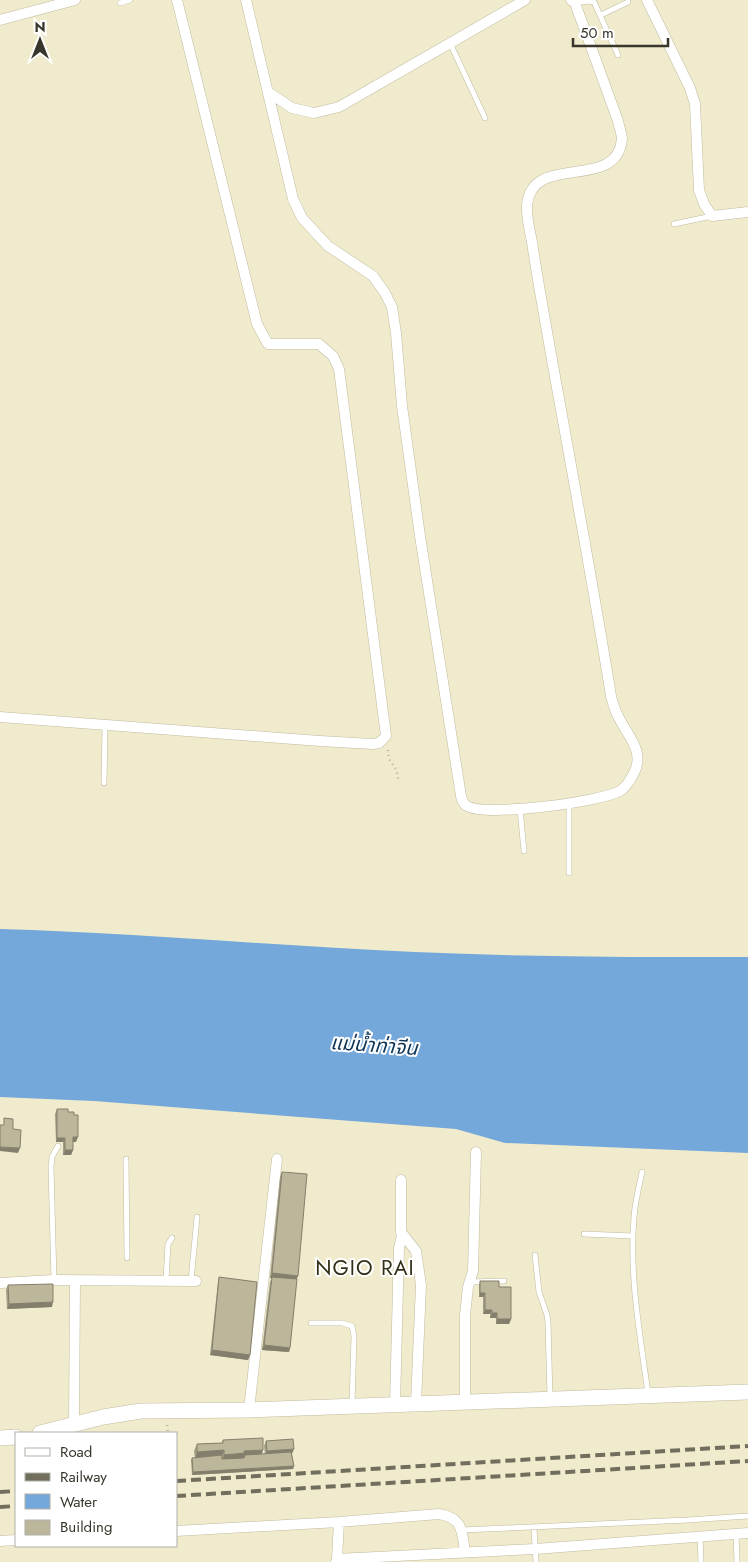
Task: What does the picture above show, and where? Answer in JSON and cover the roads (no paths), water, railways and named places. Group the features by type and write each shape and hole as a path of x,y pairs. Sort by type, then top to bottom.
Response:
{"street":[{"path":"0,20 75,0"},
{"path":"0,717 373,744 379,743 386,736 339,369 333,356 318,344 268,344 257,324 177,0"},
{"path":"246,0 293,199 302,218 328,246 373,276 392,307 402,406 420,536 463,803 467,806 487,810 566,804 609,795 622,790 635,772 638,754 634,741 615,711 611,696 591,570 527,207 529,192 542,179 565,173 596,170 617,155 622,139 618,121 573,2"},
{"path":"268,92 292,108 314,113 339,107 525,0"},
{"path":"647,0 690,88 695,104 699,190 704,204 712,216 748,212"},
{"path":"465,1402 465,1315 472,1271 476,1152"},
{"path":"249,1410 278,1159"},
{"path":"395,1404 399,1248 402,1235 401,1180"},
{"path":"402,1235 413,1245 416,1251 421,1285 416,1403"},
{"path":"0,1283 127,1278 194,1281"},
{"path":"74,1425 75,1280"},
{"path":"44,1432 103,1417 141,1411 249,1410 748,1392"},
{"path":"0,1438 15,1437"},
{"path":"178,1532 439,1514 455,1519 462,1530 465,1552"},
{"path":"339,1522 337,1560 416,1558 465,1552 535,1549 748,1533"},
{"path":"0,1541 15,1540"}],"lane":[{"path":"120,3 130,0"},
{"path":"573,2 594,2 618,55"},
{"path":"601,14 628,2"},
{"path":"450,43 485,118"},
{"path":"674,224 712,216"},
{"path":"104,783 105,726"},
{"path":"566,804 569,873"},
{"path":"520,808 524,851"},
{"path":"54,1280 51,1174 52,1157 58,1146"},
{"path":"126,1160 127,1258"},
{"path":"642,1172 634,1216 633,1236 636,1304 649,1396"},
{"path":"194,1281 197,1217"},
{"path":"584,1234 633,1236"},
{"path":"166,1281 168,1244 172,1238"},
{"path":"535,1255 539,1292 547,1314 548,1323 550,1399"},
{"path":"470,1282 504,1281"},
{"path":"311,1323 342,1323 352,1326 354,1336 352,1406"},
{"path":"462,1530 534,1528 748,1516"},
{"path":"534,1528 536,1562"},
{"path":"736,1534 737,1562"},
{"path":"700,1537 701,1562"}],"water":[{"name":"แม่น้ำท่าจีน","path":"0,929 104,933 457,954 748,957 748,1153 505,1143 456,1129 94,1101 0,1097"}],"railway":[{"path":"178,1481 748,1446"},
{"path":"178,1496 748,1461"},
{"path":"0,1492 15,1491"},
{"path":"0,1507 15,1506"}],"district":[{"name":"NGIO RAI","path":"365,1268"}]}
